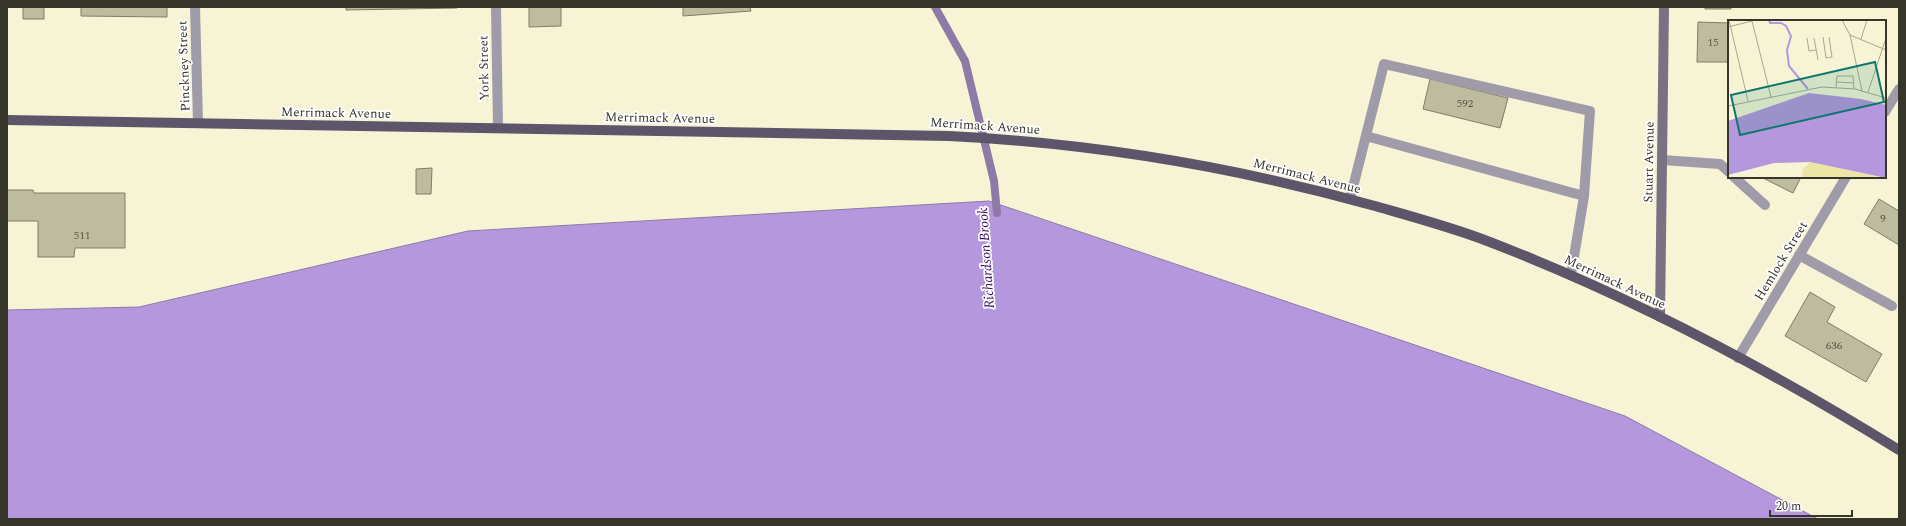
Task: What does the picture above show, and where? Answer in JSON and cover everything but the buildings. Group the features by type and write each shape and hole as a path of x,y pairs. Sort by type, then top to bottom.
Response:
{"main road":[{"name":"Merrimack Avenue","path":"7,120 949,136 1018,139 1156,158 1223,170 1323,192 1480,238 1571,275 1660,317 1853,421 1899,450"}],"street":[{"name":"Pinckney Street","path":"195,7 198,123"},
{"name":"York Street","path":"496,7 498,128"},
{"name":"Stuart Avenue","path":"1660,317 1664,7"},
{"path":"1350,199 1384,64 1590,111 1584,196 1571,275"},
{"path":"1886,110 1899,89"},
{"path":"1366,136 1584,196"},
{"path":"1662,160 1720,164 1728,171"},
{"path":"1735,178 1765,205"},
{"name":"Hemlock Street","path":"1738,358 1845,178"},
{"path":"1800,255 1892,306"}],"water":[{"path":"989,201 1625,416 1818,519 7,519 7,310 139,307 468,231"}],"waterway":[{"name":"Richardson Brook","path":"935,7 965,61 994,181 997,213"}]}
